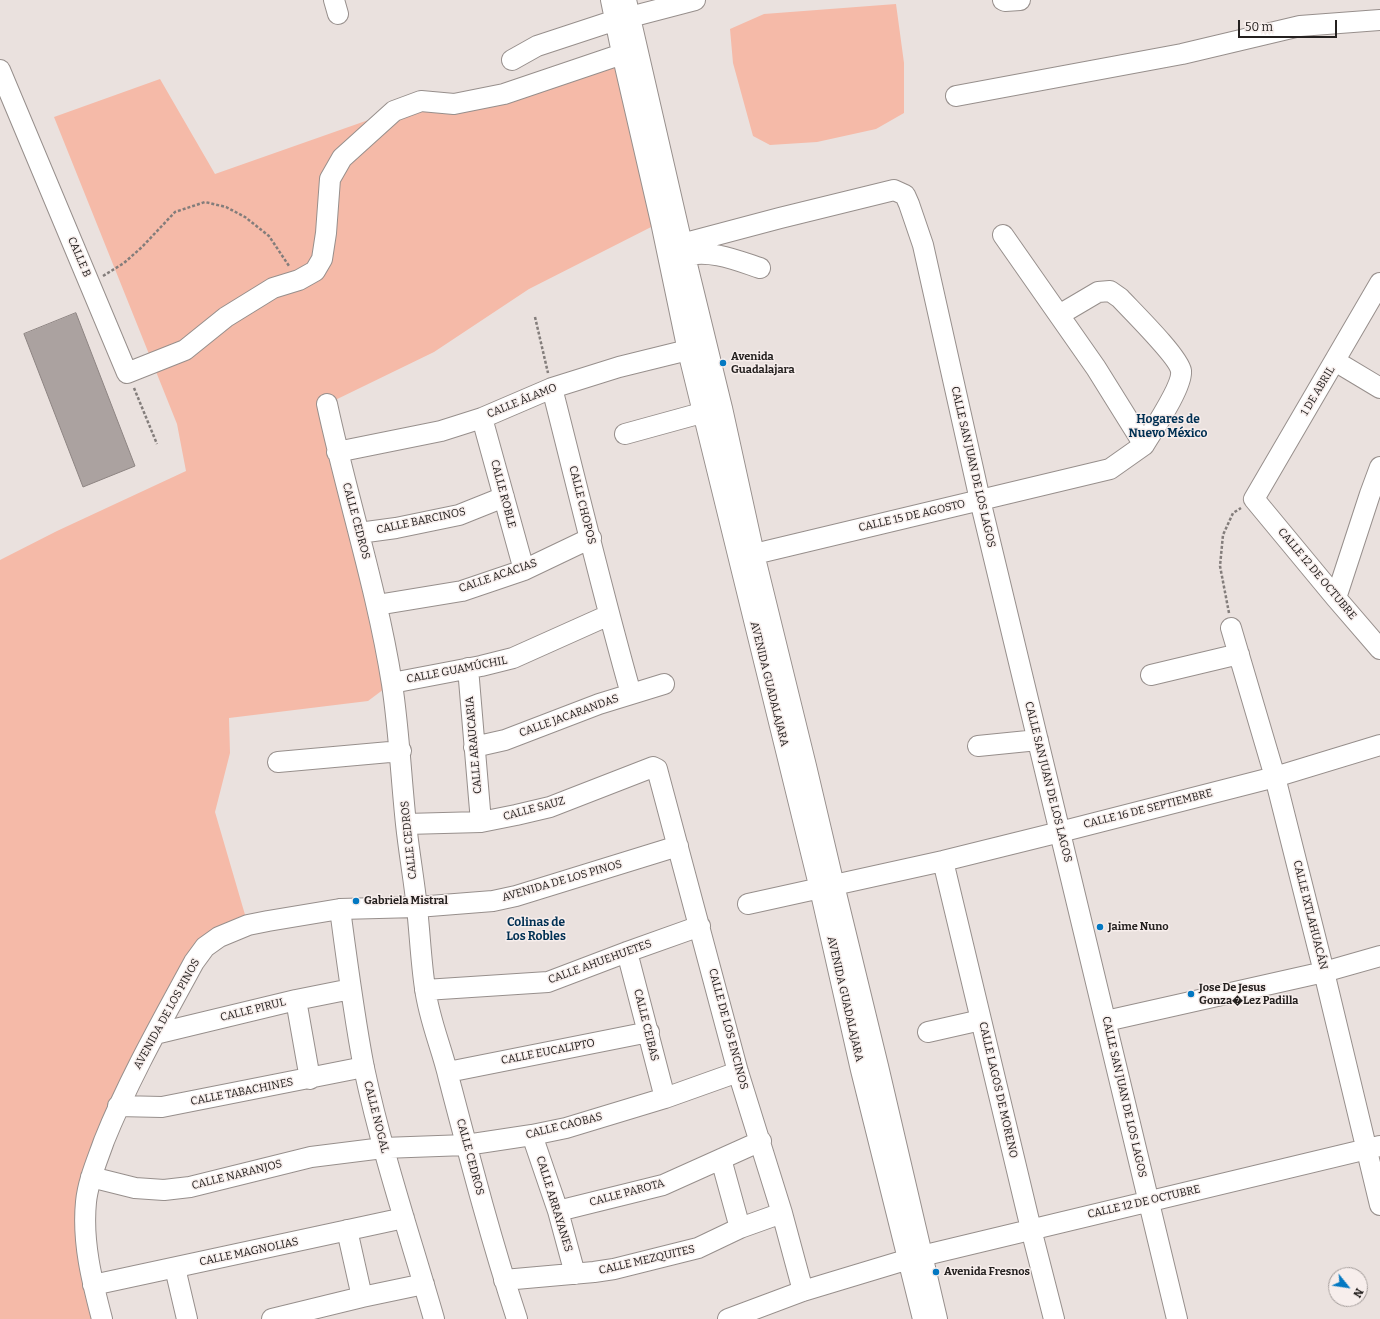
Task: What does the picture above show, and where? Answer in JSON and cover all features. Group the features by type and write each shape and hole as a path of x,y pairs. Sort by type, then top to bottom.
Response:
{"street":[{"name":"AVENIDA GUADALAJARA","path":"611,0 624,12 629,51 661,222 697,348 827,887 862,1070 916,1257 938,1319"},
{"path":"512,60 537,46 624,12 695,0"},
{"path":"1003,0 1020,0"},
{"path":"956,96 1182,54 1300,26 1380,20"},
{"name":"AVENIDA GUADALAJARA","path":"629,51 683,250 697,348"},
{"path":"127,373 185,350 226,317 273,288 299,280 315,271 322,259 326,233 330,179 342,158 394,111 421,101 454,104 504,94 629,51"},
{"name":"CALLE B","path":"0,70 127,373"},
{"name":"CALLE SAN JUAN DE LOS LAGOS","path":"683,250 780,218 894,190 905,195 923,245 980,500 1177,1319"},
{"path":"1003,235 1096,368 1144,445 1178,386 1181,371 1173,356 1120,298 1110,291 1098,292 1059,315"},
{"path":"683,250 694,253 722,256 760,268"},
{"name":"1 DE ABRIL","path":"1254,499 1380,283"},
{"name":"CALLE ÁLAMO","path":"337,452 422,436 482,418 552,388 619,367 697,348"},
{"path":"1335,362 1380,388"},
{"name":"CALLE CHOPOS","path":"552,388 591,538 609,615 631,694"},
{"name":"CALLE CEDROS","path":"327,404 337,452 377,605 392,683 401,751 406,824 417,907 425,990 432,1026 448,1072 466,1145 504,1280 517,1319"},
{"path":"625,434 712,410"},
{"name":"CALLE ROBLE","path":"482,418 524,570"},
{"name":"CALLE 15 DE AGOSTO","path":"746,556 1110,469 1144,445"},
{"path":"1336,598 1380,467"},
{"name":"CALLE BARCINOS","path":"359,534 459,515 504,497"},
{"name":"CALLE 12 DE OCTUBRE","path":"1254,499 1380,649"},
{"name":"CALLE ACACIAS","path":"377,605 462,591 524,570 591,538"},
{"name":"CALLE GUAMÚCHIL","path":"392,683 513,658 609,615"},
{"name":"CALLE IXTLAHUACÁN","path":"1231,628 1275,777 1324,972 1374,1147 1380,1205"},
{"path":"1151,675 1239,654"},
{"name":"CALLE ARAUCARIA","path":"468,668 481,822"},
{"name":"CALLE JACARANDAS","path":"474,747 505,740 599,704 664,684"},
{"path":"978,746 1038,740"},
{"name":"CALLE 16 DE SEPTIEMBRE","path":"748,904 943,861 1060,832 1275,777 1380,745"},
{"path":"278,762 401,751"},
{"name":"CALLE SAUZ","path":"406,824 481,822 516,815 550,807 653,767 655,768"},
{"name":"CALLE DE LOS ENCINOS","path":"655,768 657,769 700,926 738,1072 761,1141 803,1291"},
{"name":"AVENIDA DE LOS PINOS","path":"102,1319 92,1285 85,1234 86,1201 91,1177 118,1106 194,962 210,942 232,930 248,925 340,909 417,907 493,901 516,896 678,846"},
{"name":"CALLE LAGOS DE MORENO","path":"943,861 1054,1319"},
{"name":"CALLE NOGAL","path":"340,909 364,1068 383,1148 434,1319"},
{"name":"CALLE AHUEHUETES","path":"425,990 548,982 700,926"},
{"name":"CALLE CEIBAS","path":"627,952 665,1098"},
{"path":"1106,1021 1324,972 1380,956"},
{"name":"CALLE PIRUL","path":"155,1034 296,1000 351,989"},
{"path":"296,1000 310,1079"},
{"path":"928,1032 981,1020"},
{"name":"CALLE EUCALIPTO","path":"448,1072 649,1032"},
{"name":"CALLE TABACHINES","path":"118,1106 162,1107 364,1068"},
{"name":"CALLE CAOBAS","path":"383,1148 466,1145 532,1135 566,1128 665,1098 738,1072"},
{"name":"CALLE ARRAYANES","path":"532,1135 558,1211 575,1274"},
{"name":"CALLE PAROTA","path":"558,1211 663,1185 761,1141"},
{"name":"CALLE 12 DE OCTUBRE","path":"916,1257 1374,1147"},
{"name":"CALLE NARANJOS","path":"91,1177 135,1188 164,1190 190,1187 311,1157 383,1148"},
{"path":"721,1159 740,1228"},
{"name":"CALLE MEZQUITES","path":"504,1280 614,1269 698,1248 740,1228 782,1212"},
{"name":"CALLE MAGNOLIAS","path":"92,1285 404,1218"},
{"path":"347,1230 362,1296"},
{"name":"AVENIDA GUADALAJARA","path":"916,1257 923,1319"},
{"path":"728,1319 803,1291 916,1257"},
{"path":"175,1268 187,1319"},
{"path":"272,1319 362,1296 424,1284"}],"path":[{"path":"90,284 124,263 142,247 175,212 205,202 226,207 245,217 269,236 299,280"},
{"path":"535,317 552,388"},
{"path":"127,373 157,444"},
{"path":"1231,628 1220,566 1222,535 1232,513"}],"shaded area":[{"path":"896,4 904,63 904,113 876,129 817,142 770,145 753,136 733,63 730,29 764,14"},
{"path":"622,53 661,222 529,289 434,352 327,404 392,683 368,701 229,718 230,753 215,812 248,925 205,947 91,1177 102,1319 0,1319 0,560 57,531 186,471 177,424 54,117 160,79 215,174 394,111 454,104"}],"building":[{"path":"76,313 135,466 83,487 24,334"}],"place":[{"name":"Avenida Guadalajara","path":"723,363"},
{"name":"Gabriela Mistral","path":"356,901"},
{"name":"Jaime Nuno","path":"1100,927"},
{"name":"Jose De Jesus Gonza�Lez Padilla","path":"1191,994"},
{"name":"Avenida Fresnos","path":"936,1272"}],"district":[{"name":"Hogares de Nuevo México","path":"1168,427"},
{"name":"Colinas de Los Robles","path":"536,930"}]}
